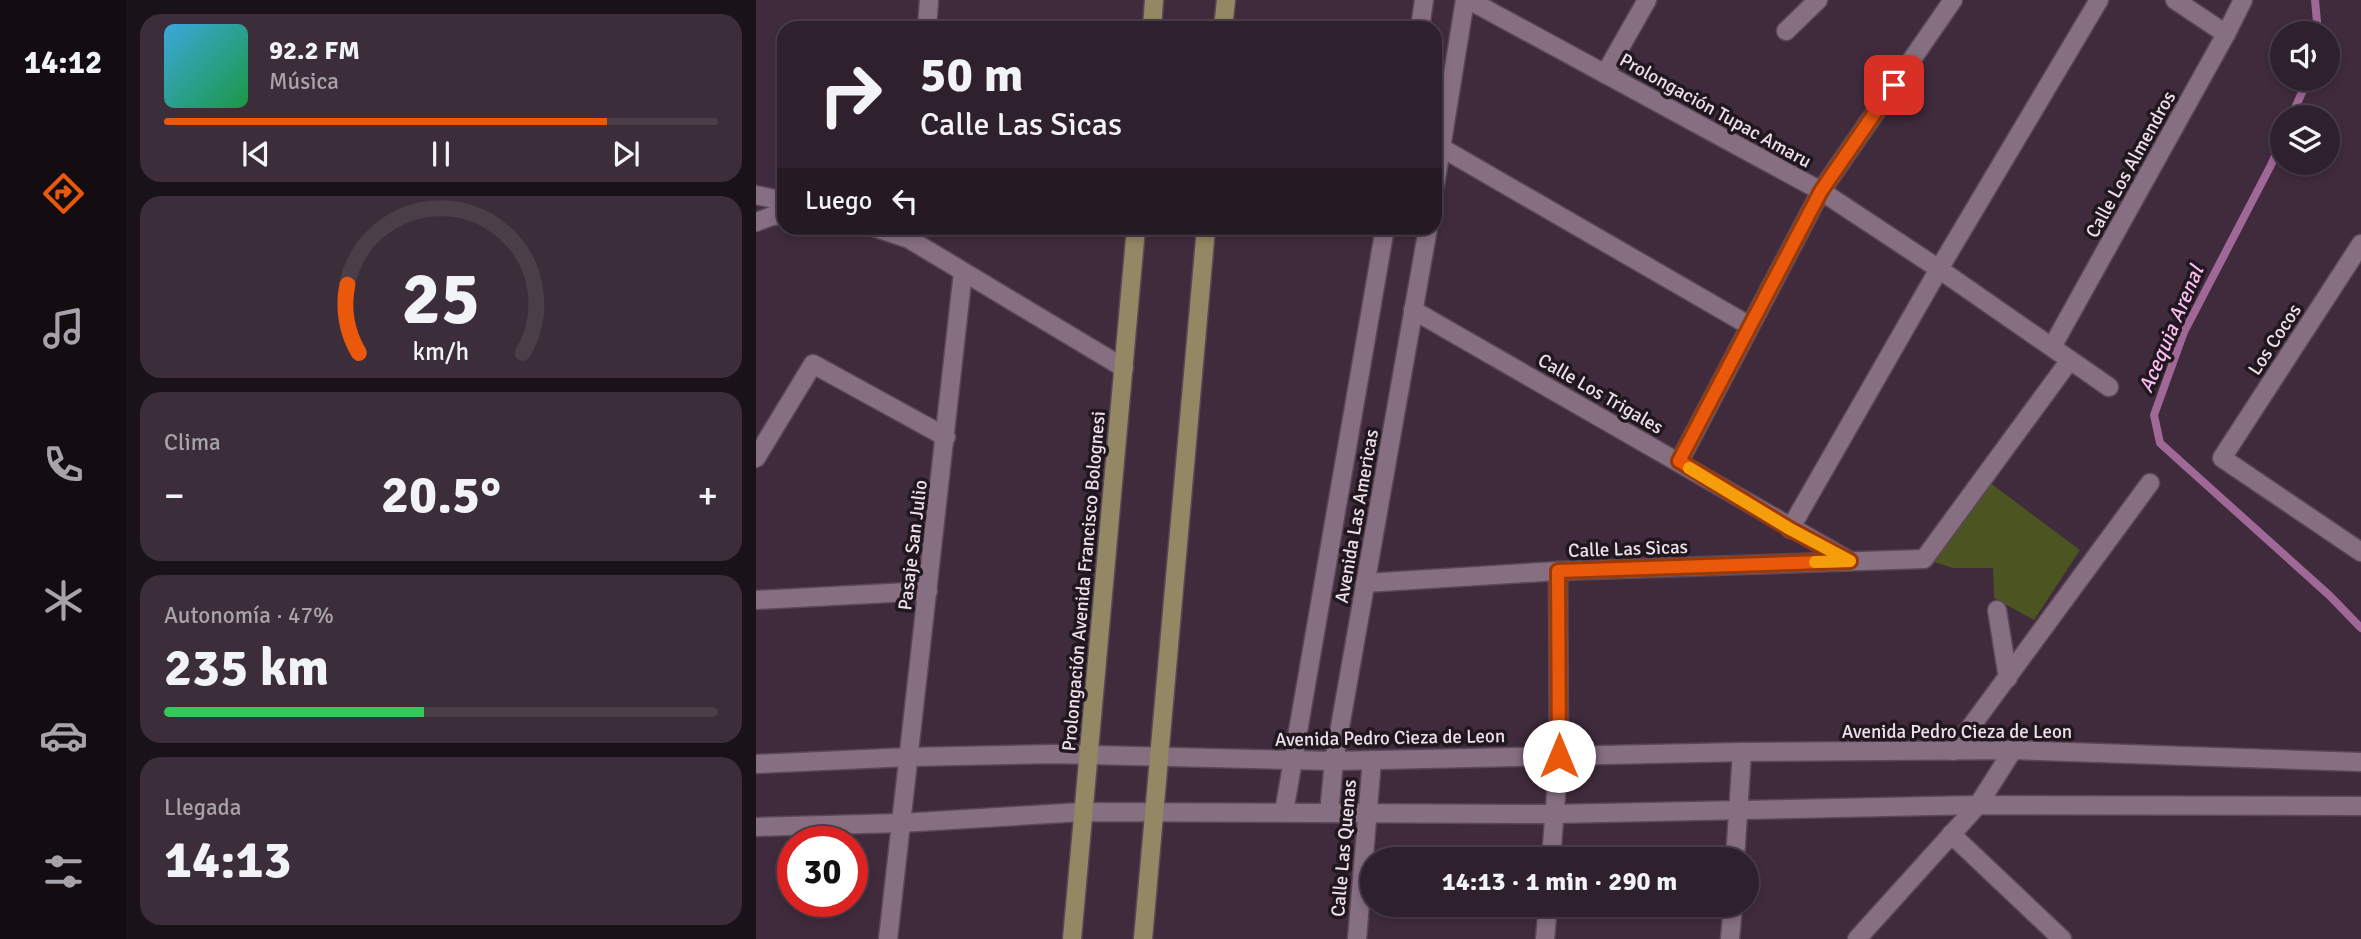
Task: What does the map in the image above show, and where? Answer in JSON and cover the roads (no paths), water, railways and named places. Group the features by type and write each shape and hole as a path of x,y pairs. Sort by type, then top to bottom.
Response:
{"main road":[{"path":"1152,21 1154,0"},
{"path":"1224,21 1226,0"},
{"name":"Prolongación Avenida Francisco Bolognesi","path":"1072,939 1135,235"},
{"path":"1143,939 1205,235"}],"street":[{"path":"928,21 929,0"},
{"path":"1421,21 1424,0"},
{"path":"1467,0 1442,148 1750,326"},
{"name":"Prolongación Tupac Amaru","path":"1467,0 1821,191 2109,387"},
{"path":"1605,74 1647,0"},
{"path":"1786,31 1818,0"},
{"path":"1679,461 1821,191 1953,0"},
{"path":"1790,529 1939,269 2099,0"},
{"path":"2175,0 2226,34"},
{"name":"Calle Los Almendros","path":"2052,347 2243,0"},
{"path":"756,195 777,200"},
{"path":"756,222 777,216"},
{"path":"913,235 963,272 1124,368"},
{"name":"Avenida Las Americas","path":"1284,812 1384,235"},
{"name":"Avenida Las Americas","path":"1329,813 1334,761 1427,235"},
{"name":"Los Cocos","path":"2359,251 2222,458 2361,552"},
{"name":"Pasaje San Julio","path":"888,939 963,272"},
{"name":"Calle Los Trigales","path":"1413,310 1679,461 1790,529 1850,561 1924,559 2070,360"},
{"path":"756,458 813,364 946,437"},
{"path":"1952,751 2150,483"},
{"name":"Calle Las Sicas","path":"1365,583 1558,571 1850,561"},
{"path":"1551,847 1559,756 1558,571"},
{"path":"756,600 928,591"},
{"path":"1997,610 2007,678"},
{"path":"1857,939 1978,805 2013,750"},
{"name":"Avenida Pedro Cieza de Leon","path":"756,764 909,757 1087,754 1334,761 1742,752 2013,750 2361,762"},
{"path":"1736,847 1742,752"},
{"name":"Calle Las Quenas","path":"1357,939 1372,760"},
{"path":"756,827 901,823 1082,812 1553,814 1978,805 2361,806"},
{"path":"1951,834 2062,939"},
{"path":"1545,939 1547,917"},
{"path":"1730,939 1731,917"}],"waterway":[{"name":"Acequia Arenal","path":"2315,0 2317,21"},
{"name":"Acequia Arenal","path":"2296,105 2303,91"},
{"name":"Acequia Arenal","path":"2270,167 2184,332 2154,415 2160,443 2330,596 2361,628"}]}
